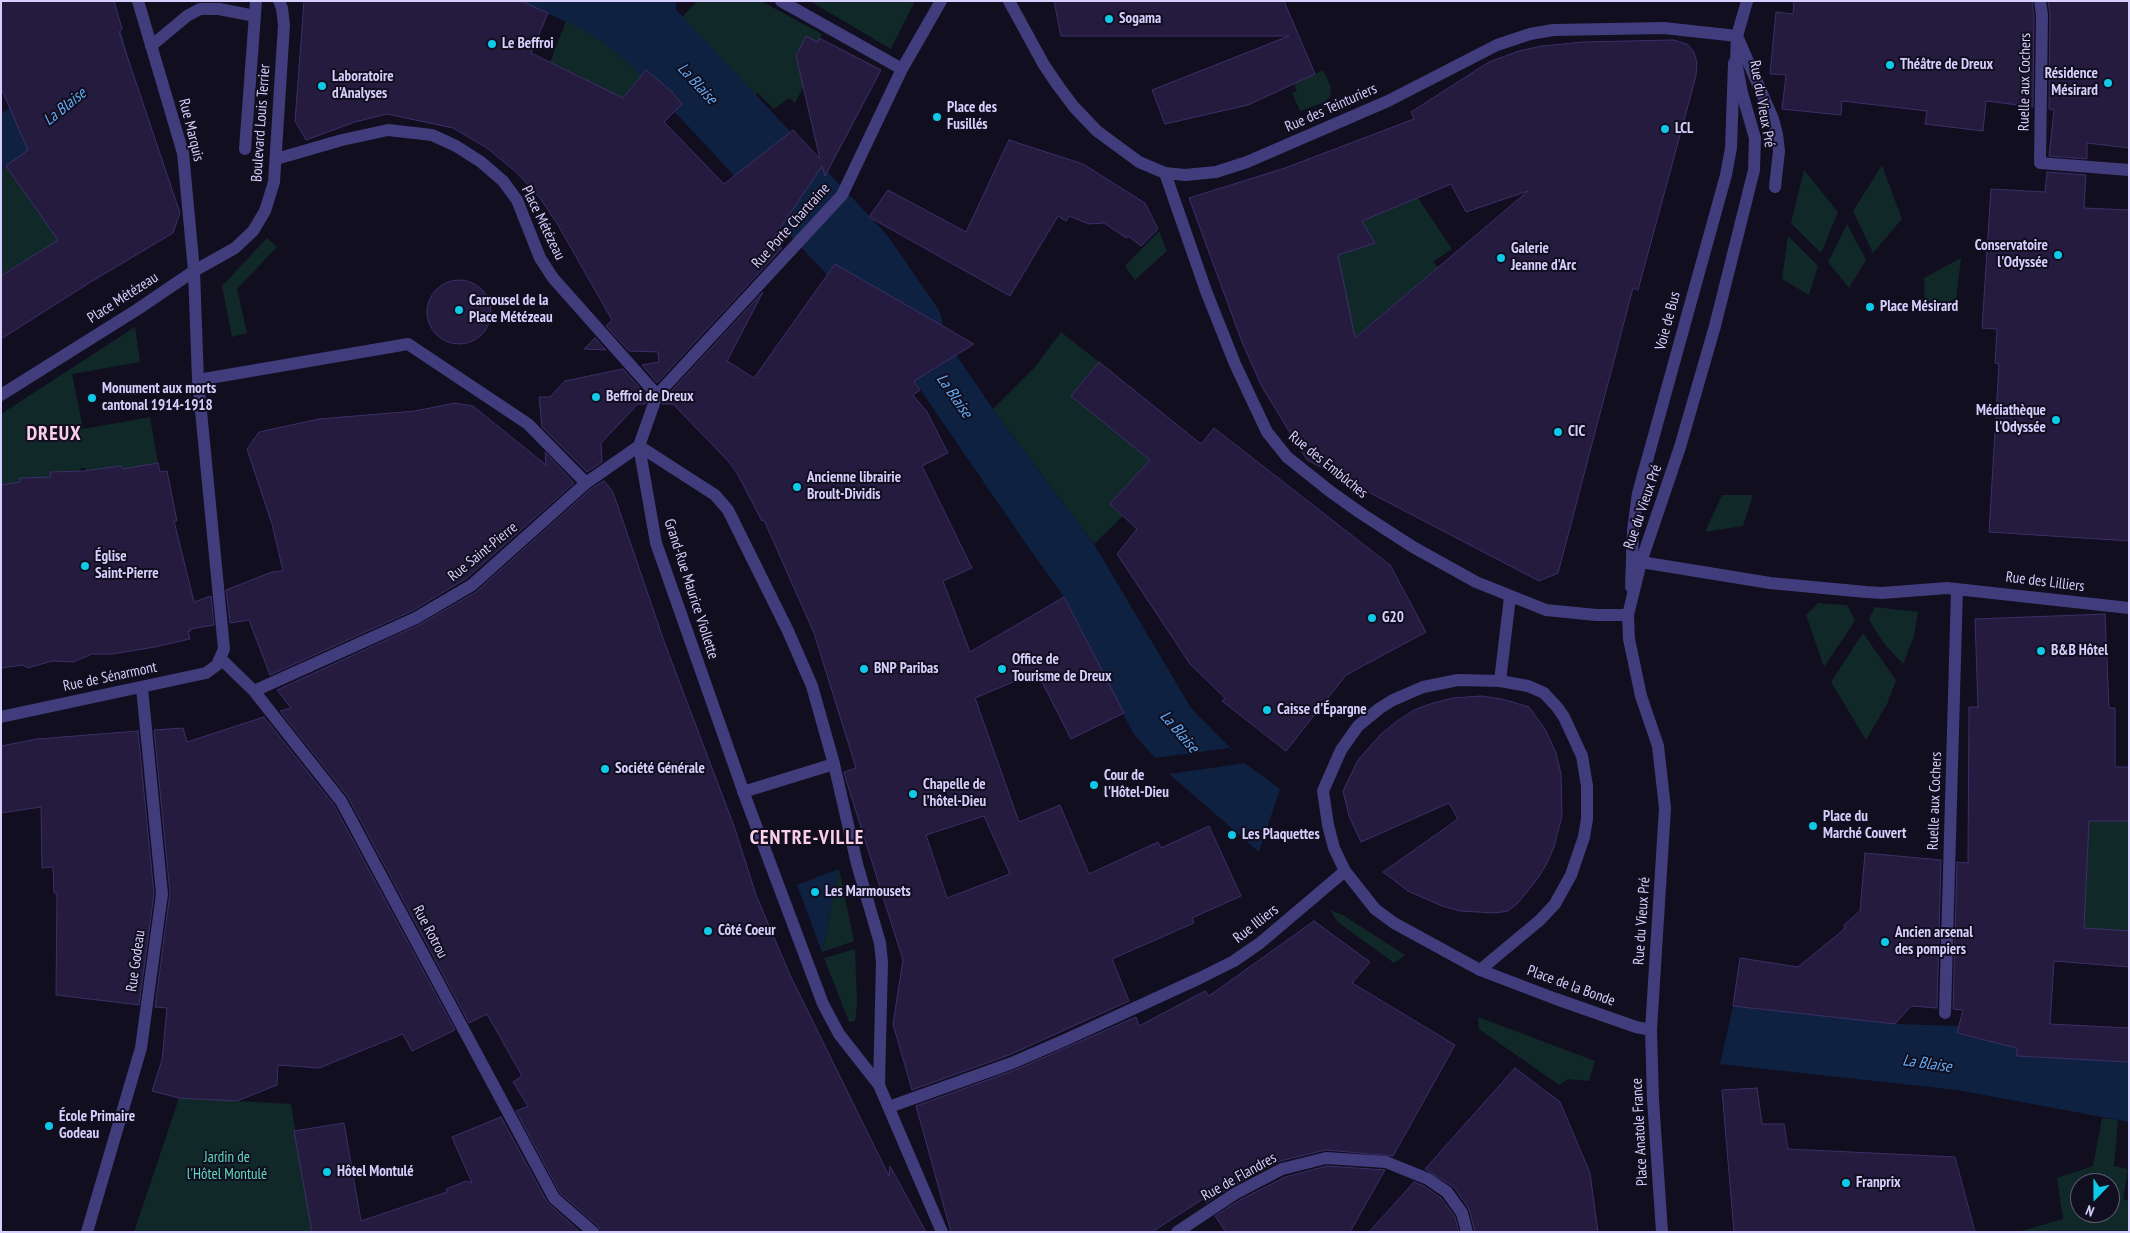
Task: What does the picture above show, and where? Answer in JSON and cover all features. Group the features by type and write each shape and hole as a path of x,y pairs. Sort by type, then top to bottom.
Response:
{"street":[{"name":"Rue Marquis","path":"138,1 183,154 194,270"},
{"name":"Boulevard Louis Terrier","path":"245,149 256,1"},
{"name":"Boulevard Louis Terrier","path":"194,270 235,248 253,231 261,220 269,200 274,182 276,159 284,25 279,1"},
{"path":"781,1 902,69"},
{"name":"Rue Porte Chartraine","path":"657,395 842,195 902,69 941,1"},
{"name":"Rue des Teinturiers","path":"1009,1 1044,65 1074,107 1120,150 1139,162 1165,173 1201,175 1247,162 1388,101 1497,45 1530,34 1552,30 1664,28 1737,36"},
{"name":"Rue du Vieux Pré","path":"1651,1030 1665,808 1658,746 1639,687 1629,639 1628,615 1641,562 1680,447 1714,326 1754,170 1754,138 1738,77 1737,36 1747,1"},
{"name":"Ruelle aux Cochers","path":"2040,1 2042,89 2040,163 2129,170"},
{"path":"151,46 187,16 200,9 219,9 255,16"},
{"path":"1737,36 1773,119 1777,134 1779,151 1775,188"},
{"name":"Voie de Bus","path":"1628,615 1632,576 1633,530 1638,493 1726,175 1731,148 1737,36"},
{"name":"Place Métézeau","path":"276,159 342,140 388,130 432,135 456,146 481,162 503,181 517,200 540,258 553,278 657,395"},
{"name":"Rue des Embûches","path":"1165,173 1206,290 1235,364 1267,432 1287,457 1331,492 1391,533 1476,582 1546,610 1564,613 1628,615"},
{"path":"194,270 198,380 224,644 220,659"},
{"name":"Place Métézeau","path":"1,395 138,309 194,270"},
{"path":"198,380 408,344 528,424 586,483"},
{"path":"639,446 657,395"},
{"name":"Rue Saint-Pierre","path":"254,691 416,618 472,585 586,483 639,446"},
{"name":"Grand-Rue Maurice Viollette","path":"639,446 715,495 728,510 788,631 812,686 834,764 857,864 874,919 881,953 882,987 879,1085"},
{"name":"Grand-Rue Maurice Viollette","path":"639,446 656,543 744,792 823,1004 839,1034 879,1085 942,1232"},
{"name":"Rue des Lilliers","path":"1641,562 1770,583 1882,594 1924,589 1957,589 2129,608"},
{"name":"Ruelle aux Cochers","path":"1945,1013 1957,589"},
{"path":"1500,681 1510,597"},
{"name":"Rue de Sénarmont","path":"1,717 206,673 212,670 220,659"},
{"name":"Rue Rotrou","path":"220,659 254,691 340,801 554,1198 593,1232"},
{"path":"1345,871 1334,848 1323,792 1341,750 1354,731 1380,708 1423,687 1458,680 1500,681 1544,693 1557,707 1571,730 1582,756 1587,786 1584,837 1571,875 1555,904 1540,920 1480,970"},
{"name":"Rue Godeau","path":"87,1232 140,1048 162,894 142,688"},
{"path":"744,792 834,764"},
{"name":"Place de la Bonde","path":"1345,871 1375,909 1394,923 1480,970 1556,999 1636,1027 1651,1030"},
{"name":"Rue Illiers","path":"888,1107 1012,1063 1234,960 1260,943 1345,871"},
{"name":"Place Anatole France","path":"1651,1030 1653,1100 1662,1232"},
{"name":"Rue de Flandres","path":"1178,1232 1236,1193 1282,1169 1326,1158 1386,1162 1428,1179 1447,1192 1462,1213 1467,1232"}],"green space":[{"path":"697,1 761,1 822,34 818,42 806,36 796,56 798,66 811,73 795,103 789,98 774,109 758,93 750,99 682,17"},
{"path":"810,1 915,1 891,49"},
{"path":"566,21 608,41 646,70 616,106 585,79 550,62"},
{"path":"1323,70 1331,87 1330,97 1325,102 1300,111 1292,93 1297,91 1294,84"},
{"path":"1882,165 1902,219 1873,253 1853,211"},
{"path":"6,166 58,240 1,276 1,171"},
{"path":"1804,170 1838,212 1821,253 1791,223"},
{"path":"1418,198 1452,249 1433,262 1438,267 1355,338 1320,261 1374,243 1362,221"},
{"path":"1847,224 1866,260 1849,288 1828,262"},
{"path":"1159,231 1167,251 1135,280 1125,266"},
{"path":"1788,236 1818,266 1809,295 1782,279"},
{"path":"267,238 277,247 237,289 247,333 232,337 222,286"},
{"path":"1961,258 1956,299 1925,310 1924,278"},
{"path":"135,327 140,362 72,374 83,429 150,417 158,463 151,464 129,476 121,466 86,471 85,468 80,468 81,471 57,475 57,471 51,472 51,477 27,481 27,477 20,478 20,482 1,485 1,414"},
{"path":"1061,332 1099,362 1071,396 1164,471 1110,504 1123,516 1094,544 993,409 1035,367"},
{"path":"1722,495 1753,495 1743,526 1705,532"},
{"path":"1818,603 1847,605 1855,621 1824,667 1806,615"},
{"path":"1875,607 1918,612 1914,636 1903,664 1886,646 1869,619"},
{"path":"1863,633 1896,680 1887,704 1866,740 1831,682"},
{"path":"2089,821 2129,821 2129,931 2084,928"},
{"path":"839,869 854,941 822,952"},
{"path":"1330,910 1343,915 1405,955 1394,963 1338,922"},
{"path":"855,949 857,1004 855,1021 849,1022 824,958"},
{"path":"1478,1017 1595,1061 1589,1081 1568,1079 1559,1085 1479,1029"},
{"name":"Jardin de l'Hôtel Montulé","path":"179,1098 291,1104 312,1232 134,1232"},
{"path":"2102,1118 2118,1120 2114,1166 2128,1169 2123,1199 2129,1201 2129,1232 2018,1232 2063,1219 2057,1178 2070,1174 2070,1223 2120,1223 2120,1173 2072,1173 2093,1166"}],"water":[{"path":"521,1 676,1 676,10 740,87 824,178 792,223 730,162 670,90 646,70 608,41"},
{"path":"121,30 132,72 1,171 1,114"},
{"path":"868,218 923,306 993,409 1094,544 1191,708 1245,763 1280,789 1259,852 1169,774 1133,733 1064,597 834,264 860,234"},
{"path":"839,869 822,952 797,885"},
{"path":"1733,1006 1895,1024 1959,1026 1957,1034 2017,1045 2017,1056 2129,1062 2129,1122 1957,1090 1720,1064"}],"pier":[{"path":"740,87 747,95 707,132 699,125"},
{"path":"1229,748 1245,763 1169,774 1154,758"}],"building":[{"path":"1,1 114,1 122,29 119,32 180,213 173,233 89,283 1,339 1,276 58,240 6,166 28,150 1,88"},
{"path":"304,1 521,1 548,13 531,53 623,98 646,70 670,90 682,104 664,122 724,184 793,130 820,159 796,56 806,36 818,42 819,38 881,70 825,176 822,166 769,245 782,248 657,383 642,365 659,362 658,352 629,351 606,326 612,320 558,225 540,198 516,172 487,148 453,128 387,114 355,122 306,140 295,121"},
{"path":"1054,1 1284,1 1315,74 1248,105 1165,124 1152,90 1289,36 1061,36"},
{"name":"Théâtre de Dreux","path":"1794,1 2032,1 2034,16 2033,107 1986,101 1983,131 1925,124 1927,111 1842,101 1841,115 1782,109 1786,75 1770,74 1776,12 1793,14"},
{"path":"2048,1 2129,1 2129,148 2087,143 2087,159 2049,156 2054,110 2049,109 2050,15"},
{"path":"1673,40 1687,44 1694,52 1697,63 1696,76 1638,290 1633,288 1558,573 1539,581 1307,460 1262,387 1242,342 1189,198 1285,168 1414,119 1411,112 1489,62 1519,51 1542,46 1583,42","holes":["1451,184 1466,212 1528,191 1355,338 1338,255 1375,243 1362,221"]},
{"path":"1009,140 1083,164 1145,203 1158,229 1141,246 1128,236 1126,238 1104,223 1089,224 1069,216 1066,221 1058,216 1010,296 869,217 888,190 966,232"},
{"name":"Médiathèque l'Odyssée","path":"2047,172 2086,175 2084,208 2129,210 2129,541 1989,532 1999,364 1995,363 1997,329 1982,328 1991,189 2045,192"},
{"path":"835,264 974,344 914,381 920,390 913,395 927,412 948,453 922,466 972,568 943,581 970,652 1064,597 1124,713 1071,739 1037,672 975,698 1019,822 1060,805 1089,874 1158,842 1161,848 1209,826 1241,896 1192,918 1194,923 1112,959 1129,1001 1009,1055 912,1090 893,1024 903,960 844,772 856,768 814,633 764,520 762,521 737,473 729,462 673,404 662,404 664,399 763,292 727,361 754,378","holes":["984,816 1010,874 947,898 926,835"]},
{"name":"Carrousel de la Place Métézeau","path":"453,280 465,280 482,289 489,300 491,312 489,324 482,335 465,344 453,344 441,339 432,330 427,318 427,306 432,294 441,285"},
{"path":"595,338 606,350 584,349"},
{"path":"1099,362 1201,444 1214,428 1390,565 1426,632 1346,675 1286,751 1222,701 1225,698 1190,664 1117,554 1137,529 1110,504 1150,460 1071,396"},
{"name":"Beffroi de Dreux","path":"623,369 648,397 645,404 638,404 601,443 602,462 587,472 542,427 539,397 550,397 565,381"},
{"path":"455,403 473,406 546,465 545,452 574,483 467,578 412,611 270,675 249,620 230,623 226,590 272,572 283,571 272,524 247,449 259,432 319,419 415,411"},
{"name":"Église Saint-Pierre","path":"158,463 160,472 167,471 177,521 174,521 194,602 211,596 214,625 190,629 191,631 188,631 190,639 155,647 112,654 92,654 73,662 52,661 28,668 23,665 1,668 1,485 20,482 20,478 51,477 50,472 83,471 121,466 123,469"},
{"path":"604,481 613,492 665,644 734,826 756,895 790,975 889,1176 890,1166 926,1232 601,1232 598,1226 560,1193 516,1111 528,1106 513,1082 522,1076 487,1014 469,1023 348,797 280,711 291,708 277,690 419,625 476,592 591,489"},
{"path":"2105,614 2109,708 2115,708 2115,767 2129,767 2129,821 2089,821 2084,928 2129,931 2129,967 2054,961 2050,1024 2129,1028 2129,1062 2017,1056 2017,1048 1957,1033 1963,1010 1953,1009 1957,862 1968,863 1969,707 1978,707 1975,619"},
{"path":"1481,696 1502,699 1529,707 1545,729 1556,753 1561,774 1562,816 1554,847 1547,863 1538,878 1518,903 1508,911 1496,913 1460,911 1442,906 1408,891 1383,872 1458,819 1449,803 1361,842 1349,816 1343,791 1358,760 1381,734 1396,722 1414,710 1433,703 1453,698"},
{"path":"264,717 334,805 455,1030 412,1051 403,1034 319,1068 278,1065 277,1085 237,1101 179,1098 152,1091 162,1060 167,1008 155,1007 170,893 154,730 183,728 187,742"},
{"path":"138,731 154,894 139,1005 56,995 57,893 54,893 53,867 42,868 41,807 1,813 1,746 37,739"},
{"name":"Ancien arsenal des pompiers","path":"1865,853 1941,860 1937,1008 1911,1006 1895,1024 1733,1006 1740,958 1798,967 1841,932 1845,928 1844,925 1860,911"},
{"path":"1314,921 1370,962 1352,983 1455,1045 1393,1156 1326,1150 1280,1161 1232,1186 1206,1203 1203,1199 1152,1232 951,1232 916,1106 1015,1070 1136,1017 1139,1026 1205,991 1209,996"},
{"path":"1515,1068 1560,1102 1590,1173 1598,1232 1475,1232 1469,1209 1454,1187 1425,1169"},
{"name":"Franprix","path":"1757,1088 1762,1124 1784,1124 1788,1149 1955,1157 1975,1232 1734,1232 1722,1090"},
{"path":"501,1117 547,1202 580,1232 312,1232 294,1131 344,1123 361,1221 447,1192 446,1189 466,1181 472,1183 452,1137"},
{"path":"1327,1166 1385,1170 1350,1232 1226,1232 1215,1216 1240,1200 1285,1177"},
{"path":"1414,1182 1424,1186 1441,1198 1455,1217 1459,1232 1369,1232"}],"waterway":[{"name":"La Blaise","path":"604,1 654,38 859,257 907,326"}],"place":[{"name":"Sogama","path":"1109,19"},
{"name":"Le Beffroi","path":"492,44"},
{"name":"Théâtre de Dreux","path":"1890,65"},
{"name":"Résidence Mésirard","path":"2108,83"},
{"name":"Laboratoire d'Analyses","path":"322,86"},
{"name":"Place des Fusillés","path":"937,117"},
{"name":"LCL","path":"1665,129"},
{"name":"Conservatoire l'Odyssée","path":"2058,255"},
{"name":"Galerie Jeanne d'Arc","path":"1501,258"},
{"name":"Place Mésirard","path":"1870,307"},
{"name":"Carrousel de la Place Métézeau","path":"459,310"},
{"name":"Beffroi de Dreux","path":"596,397"},
{"name":"Monument aux morts cantonal 1914-1918","path":"92,398"},
{"name":"Médiathèque l'Odyssée","path":"2056,420"},
{"name":"CIC","path":"1558,432"},
{"name":"Ancienne librairie Broult-Dividis","path":"797,487"},
{"name":"Église Saint-Pierre","path":"85,566"},
{"name":"G20","path":"1372,618"},
{"name":"B&B Hôtel","path":"2041,651"},
{"name":"BNP Paribas","path":"864,669"},
{"name":"Office de Tourisme de Dreux","path":"1002,669"},
{"name":"Caisse d'Épargne","path":"1267,710"},
{"name":"Société Générale","path":"605,769"},
{"name":"Cour de l'Hôtel-Dieu","path":"1094,785"},
{"name":"Chapelle de l’hôtel-Dieu","path":"913,794"},
{"name":"Place du Marché Couvert","path":"1813,826"},
{"name":"Les Plaquettes","path":"1232,835"},
{"name":"Les Marmousets","path":"815,892"},
{"name":"Côté Coeur","path":"708,931"},
{"name":"Ancien arsenal des pompiers","path":"1885,942"},
{"name":"École Primaire Godeau","path":"49,1126"},
{"name":"Hôtel Montulé","path":"327,1172"},
{"name":"Franprix","path":"1846,1183"}],"district":[{"name":"DREUX","path":"54,434"},
{"name":"CENTRE-VILLE","path":"807,838"}]}
